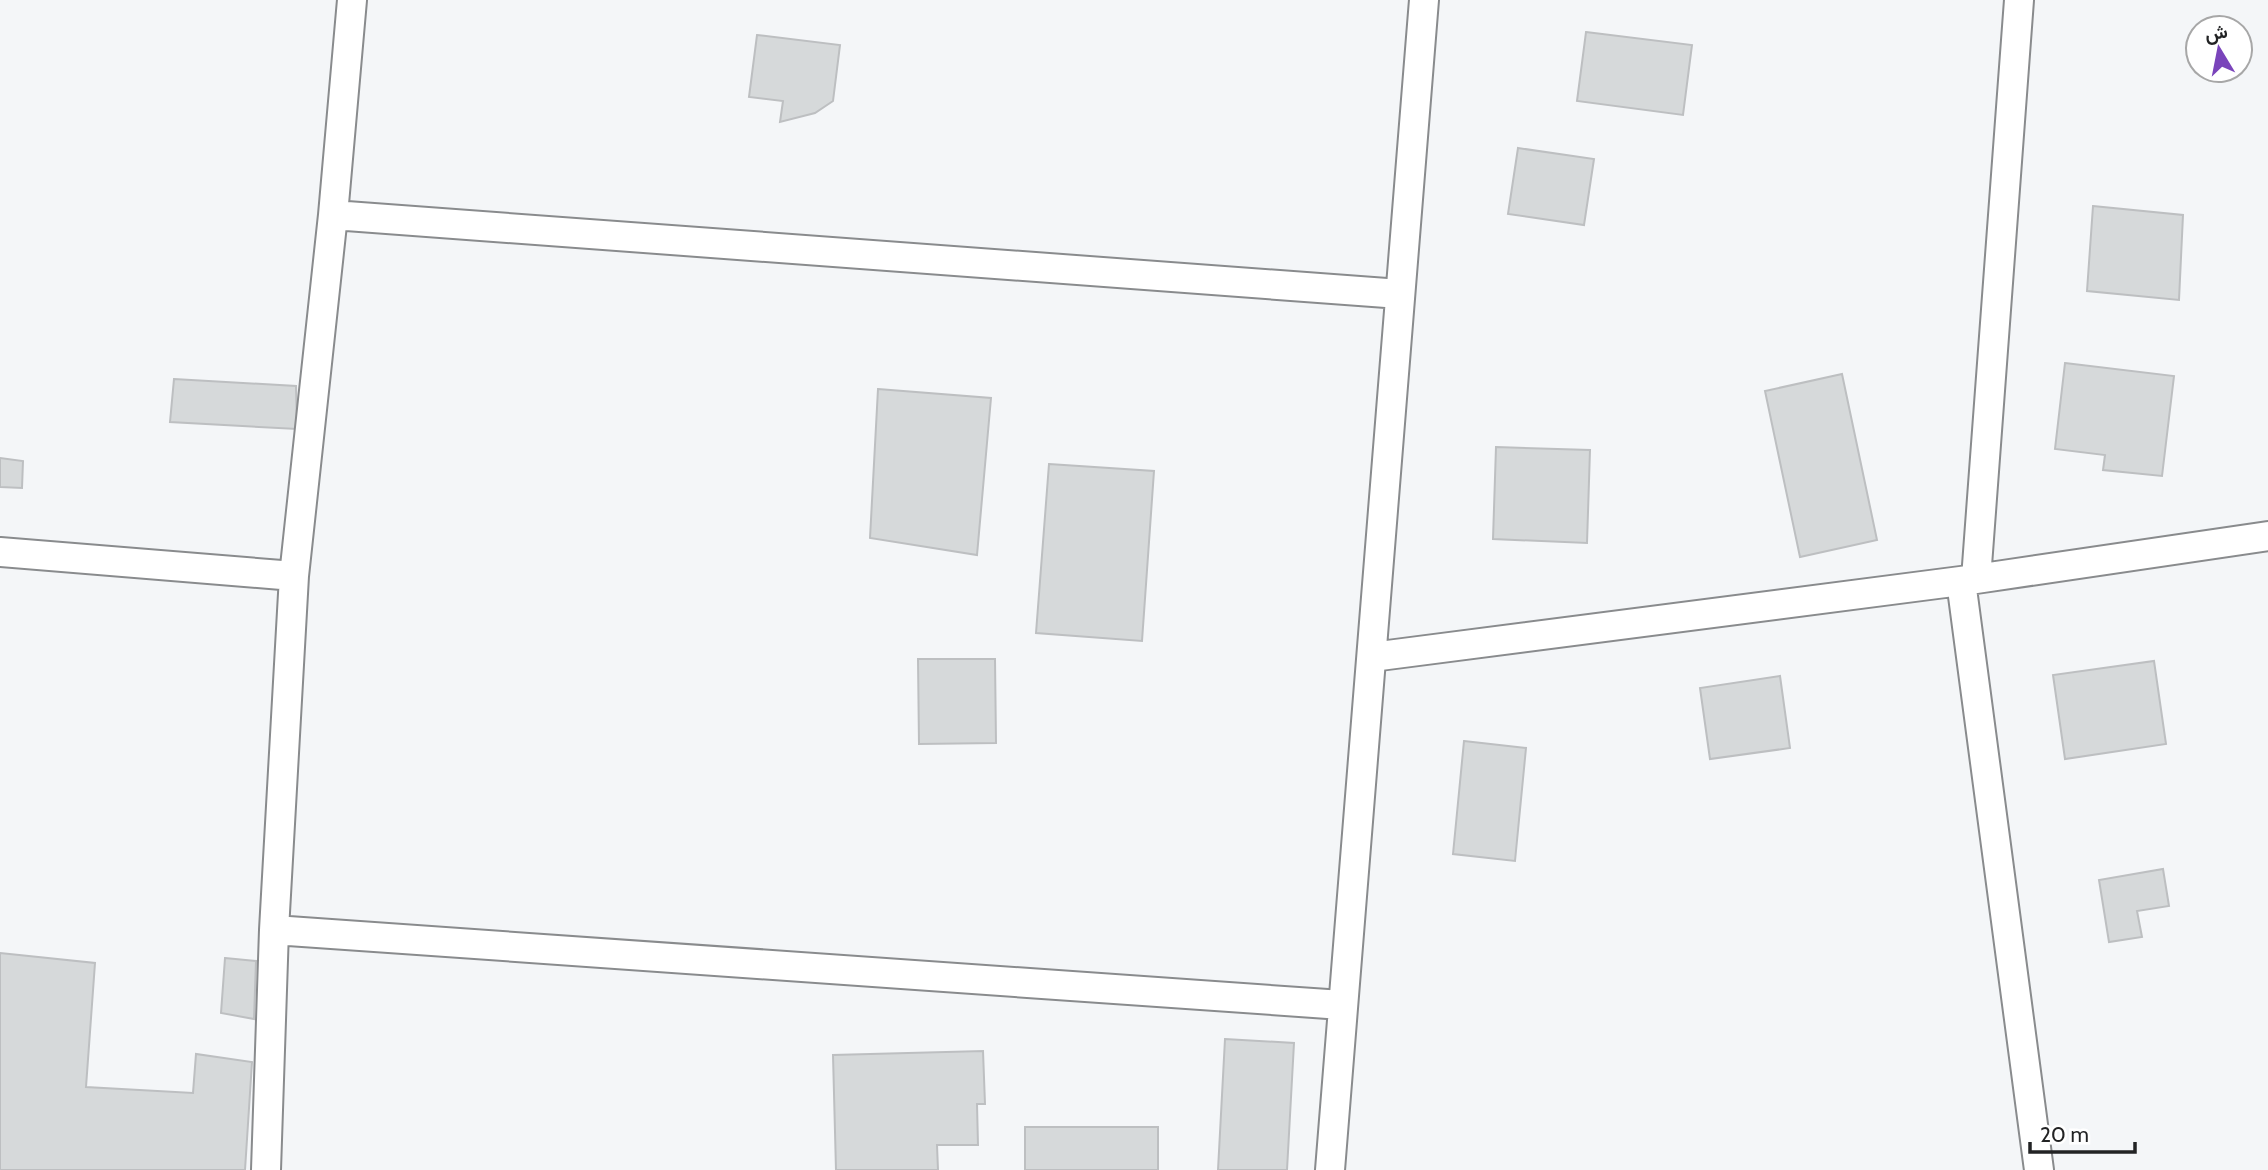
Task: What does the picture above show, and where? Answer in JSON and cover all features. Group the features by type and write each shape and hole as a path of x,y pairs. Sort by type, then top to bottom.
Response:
{"street":[{"path":"265,1170 274,930 294,576 333,215 352,0"},
{"path":"1330,1170 1424,0"},
{"path":"2019,0 1968,580 2039,1170"},
{"path":"333,215 1399,294"},
{"path":"1372,657 1968,580 2268,536"},
{"path":"0,552 294,576"},
{"path":"274,930 1342,1005"}],"building":[{"path":"1586,32 1692,45 1683,115 1577,101"},
{"path":"757,35 840,45 833,101 815,113 780,122 783,101 749,97"},
{"path":"1518,148 1594,159 1584,225 1508,214"},
{"path":"2093,206 2183,215 2179,300 2087,291"},
{"path":"2065,363 2174,376 2162,476 2103,470 2105,455 2055,449"},
{"path":"1842,374 1877,540 1800,557 1765,391"},
{"path":"174,379 296,386 297,429 170,422"},
{"path":"878,389 991,398 977,555 870,538"},
{"path":"1496,447 1590,450 1587,543 1493,539"},
{"path":"0,458 23,461 22,488 0,487"},
{"path":"1049,464 1154,471 1142,641 1036,633"},
{"path":"918,659 995,659 996,743 919,744"},
{"path":"2154,661 2166,744 2065,759 2053,675"},
{"path":"1780,676 1790,748 1710,759 1700,688"},
{"path":"1464,741 1526,748 1515,861 1453,854"},
{"path":"2163,869 2169,906 2137,911 2142,937 2109,942 2099,880"},
{"path":"0,953 95,963 86,1087 193,1093 196,1054 252,1062 245,1170 0,1170"},
{"path":"225,958 256,961 254,1019 221,1013"},
{"path":"1225,1039 1294,1043 1287,1170 1218,1170"},
{"path":"983,1051 985,1104 977,1104 978,1145 937,1145 938,1170 836,1170 833,1055"},
{"path":"1025,1127 1158,1127 1158,1170 1025,1170"}]}
